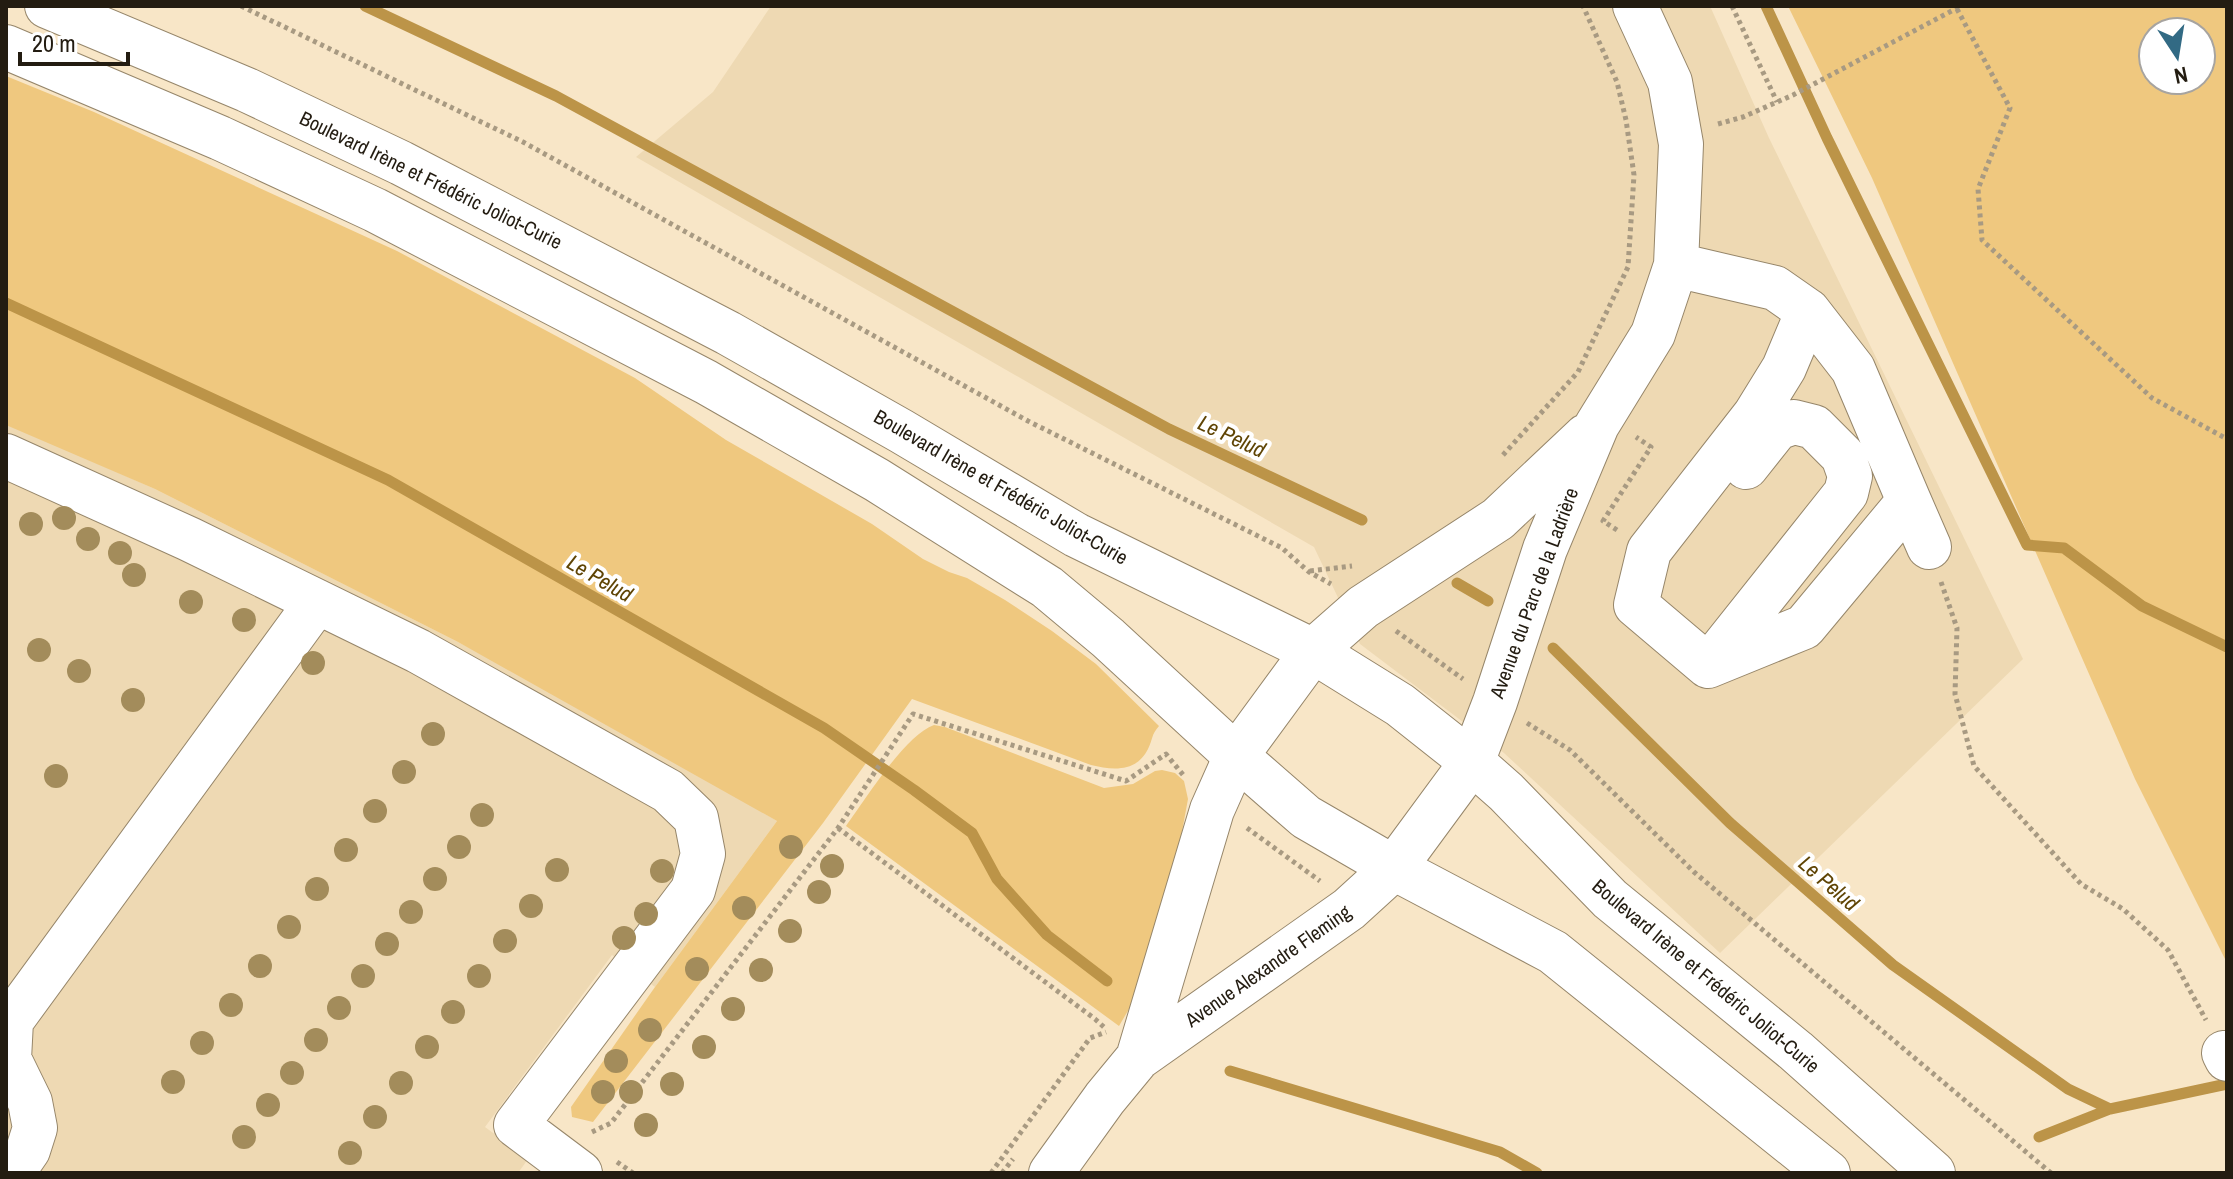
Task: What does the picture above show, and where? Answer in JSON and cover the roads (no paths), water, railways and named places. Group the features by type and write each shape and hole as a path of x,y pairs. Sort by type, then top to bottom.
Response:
{"main road":[{"name":"Boulevard Irène et Frédéric Joliot-Curie","path":"47,6 247,90 414,169 728,333 1076,535 1313,651 1400,705 1472,762 1506,792 1610,899 1796,1051 1933,1173"},
{"name":"Avenue du Parc de la Ladrière","path":"1394,868 1472,762 1545,549 1597,425 1653,334 1676,265 1681,144 1670,82 1635,6"},
{"path":"6,47 220,138 375,210 706,382 877,480 1047,587 1306,817 1394,868 1553,952 1828,1173"},
{"path":"1676,265 1775,288 1808,311 1853,369 1929,547"},
{"path":"1636,605 1649,551 1755,415 1784,368 1808,311"},
{"path":"1636,605 1777,428 1794,422 1814,427 1843,456 1850,476 1846,493 1708,666"},
{"name":"Avenue du Parc de la Ladrière","path":"1236,756 1313,651 1363,607 1498,519 1597,425"},
{"path":"6,456 175,533 418,651 668,791 696,818 703,854 693,890 516,1125 580,1173"},
{"path":"1708,666 1804,627 1909,501"},
{"path":"17,1166 28,1150 35,1128 30,1102 9,1059 11,1021 317,602"},
{"path":"1636,605 1708,666"},
{"name":"Avenue Alexandre Fleming","path":"1051,1173 1105,1098 1212,810 1236,756"},
{"name":"Avenue Alexandre Fleming","path":"1123,1045 1349,909 1394,868"}],"waterway":[{"name":"Le Pelud","path":"365,6 556,96 1169,429 1362,520"},
{"path":"1766,6 1827,138 2027,545 2064,548 2142,606 2227,647"},
{"name":"Le Pelud","path":"6,303 388,480 824,728 972,833 997,879 1047,935 1107,981"},
{"path":"1457,583 1488,601"},
{"name":"Le Pelud","path":"1553,648 1730,823 1893,965 2068,1089 2110,1109 2227,1084"},
{"name":"Le Pelud","path":"1230,1071 1500,1152 1537,1173"},
{"name":"Le Pelud","path":"2039,1137 2110,1109"}]}
